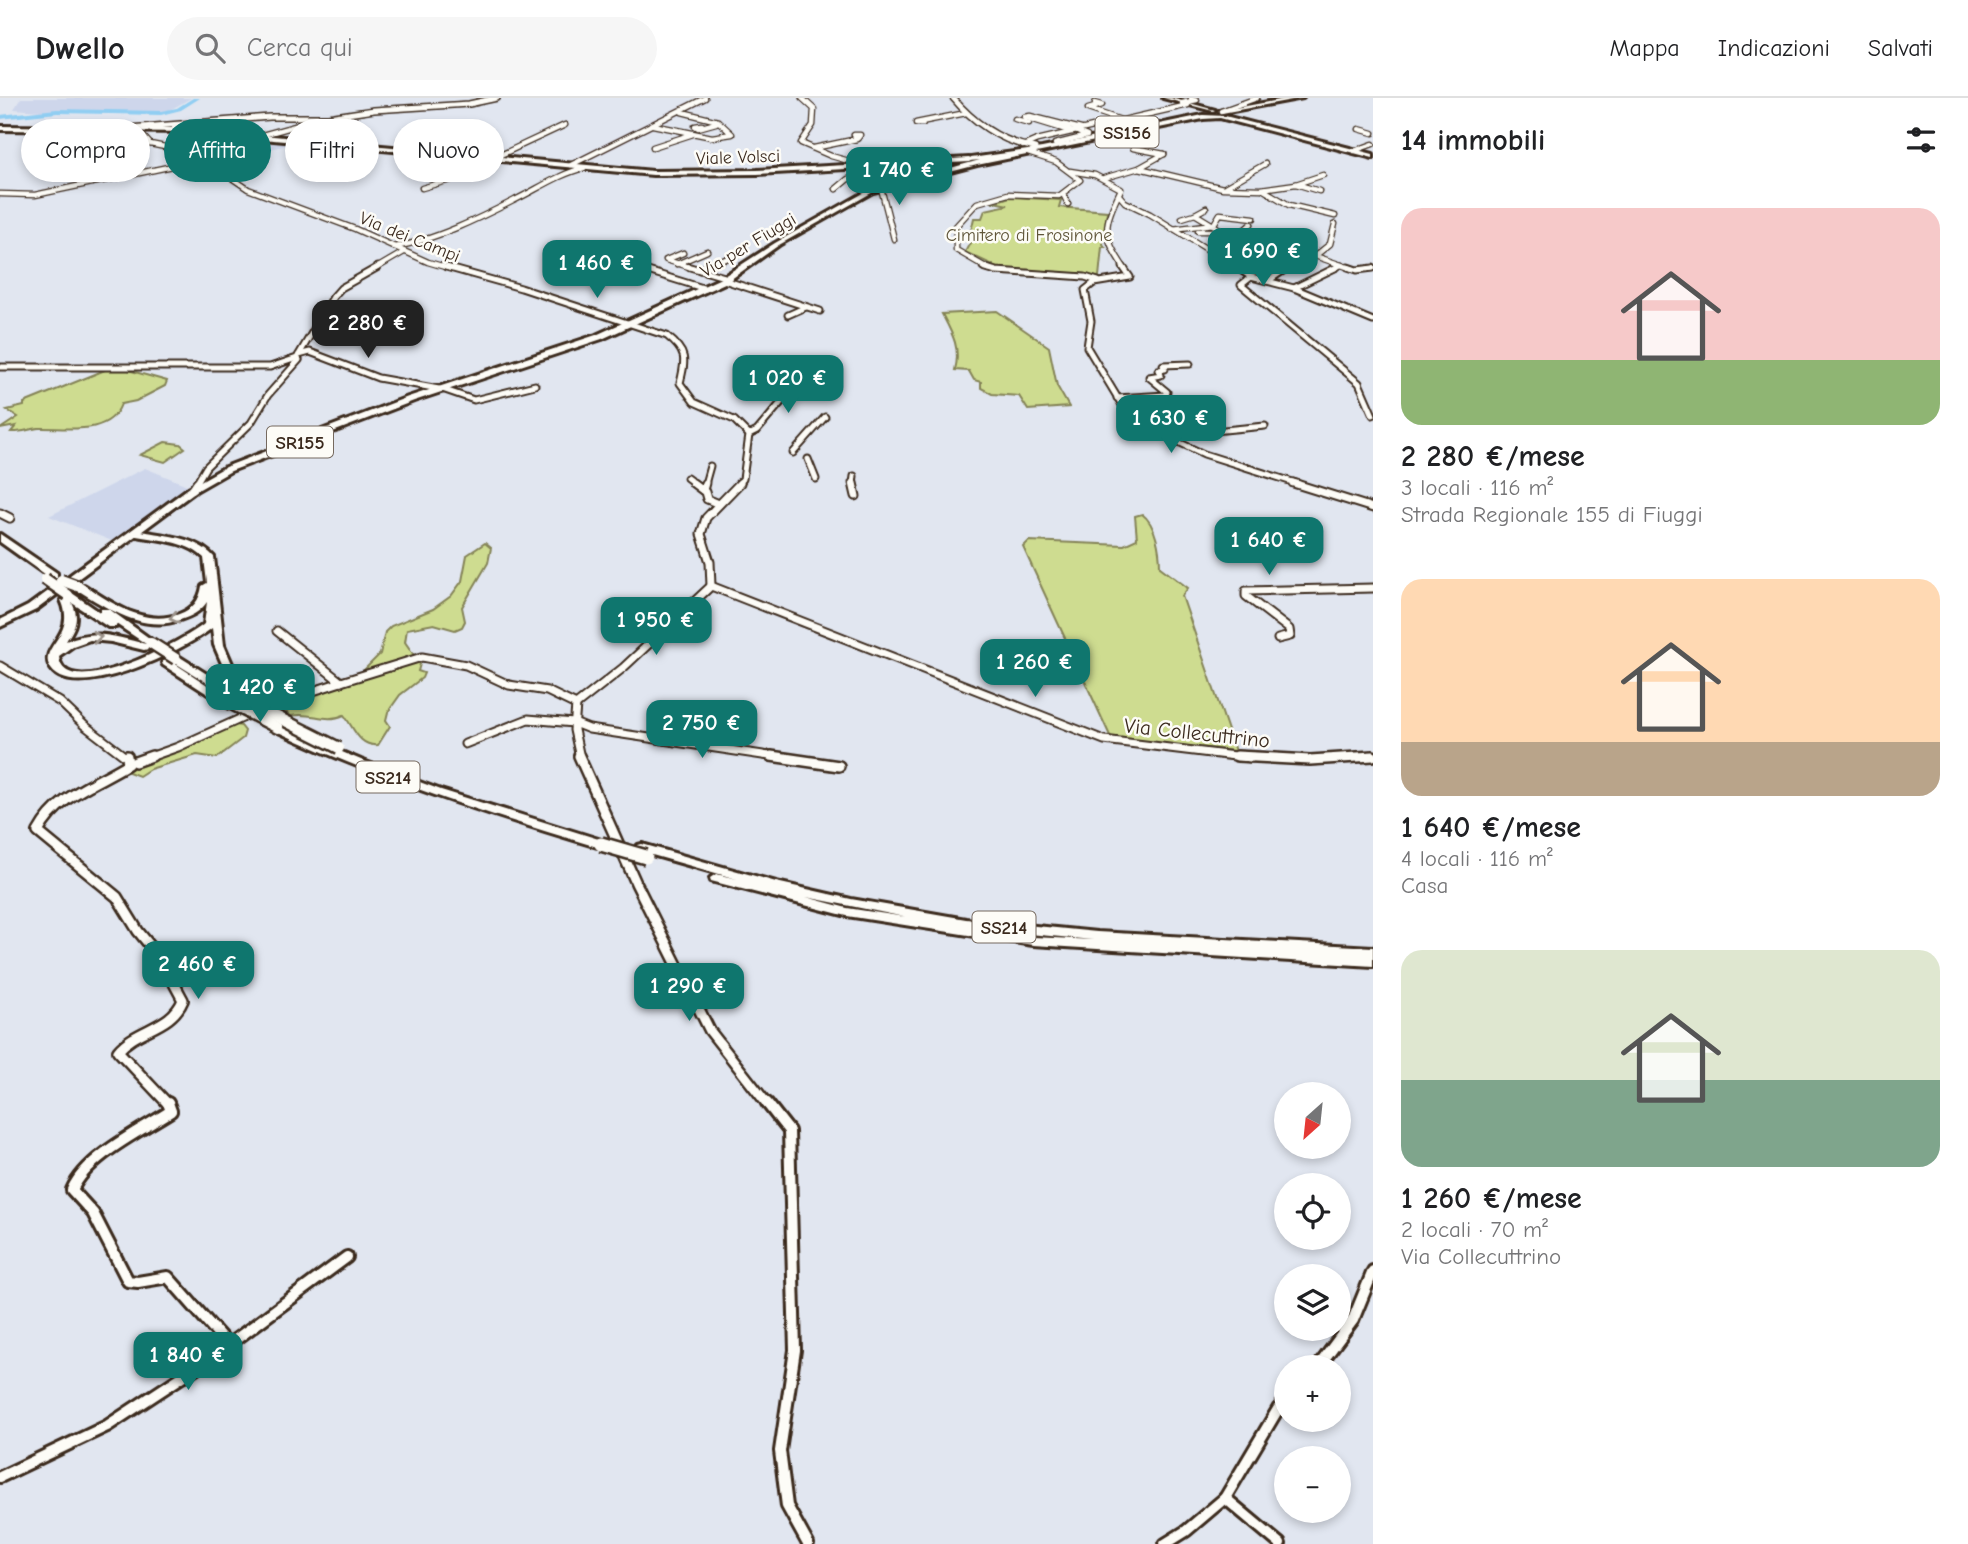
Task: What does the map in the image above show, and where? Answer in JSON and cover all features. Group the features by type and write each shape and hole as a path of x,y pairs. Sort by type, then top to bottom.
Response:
{"main road":[{"path":"1165,98 1188,100 1197,107 1217,114 1373,156"},
{"name":"SS156","path":"1029,150 1300,98"},
{"name":"Viale Volsci","path":"0,128 21,128"},
{"name":"Viale Volsci","path":"271,139 393,150"},
{"name":"Viale Volsci","path":"504,161 721,173 971,162 1029,150"},
{"name":"Via per Fiuggi","path":"632,323 726,279 777,244 863,195 885,186 971,162"},
{"name":"SR155","path":"0,624 32,608 193,489 228,469 441,389 599,337 632,323"},
{"path":"0,547 72,593 133,618 167,621 187,615 201,606 206,593 209,557 201,549 135,533"},
{"path":"0,537 53,580 54,590 72,593"},
{"path":"209,569 219,645 234,680 249,695 288,719 283,726"},
{"path":"72,593 72,624 53,657 54,667 75,677 95,677 121,670 192,638 209,625 213,598"},
{"name":"SS214","path":"72,593 229,697 332,754 449,794 771,894 834,909 962,932 1081,945 1373,961"},
{"path":"53,657 71,643 99,636 148,645"},
{"name":"SS214","path":"283,726 449,794"},
{"name":"SS214","path":"644,853 826,898 966,923 1084,935 1373,952"}],"street":[{"path":"271,132 328,117 374,110 469,104 498,98"},
{"path":"393,247 414,244 551,184 591,154 682,112 705,98"},
{"path":"802,98 814,108 815,120 811,132 801,142 859,167 885,186 894,239"},
{"path":"953,98 991,132 1070,171 1080,180 1063,194 1052,197 1014,192 977,204 956,226 956,250 983,267 996,271 1092,282 1130,276 1107,243 1109,214 1119,195 1119,187 1103,178 1070,171"},
{"path":"1217,114 1257,98"},
{"path":"1029,150 1056,136 1188,100"},
{"path":"1095,103 1102,105 1088,109 1122,120"},
{"path":"678,131 712,136 732,134 716,119 682,112"},
{"path":"923,123 967,113"},
{"path":"1053,146 1087,136 1024,117 1030,116 1082,130"},
{"path":"244,119 328,117"},
{"path":"1014,119 1065,134"},
{"path":"702,125 721,123"},
{"path":"504,154 565,125"},
{"path":"653,125 695,134 653,146"},
{"path":"1093,127 1116,135"},
{"path":"1359,129 1373,133"},
{"path":"1056,136 1069,140"},
{"path":"814,148 858,138"},
{"path":"148,142 98,149 94,145 148,142"},
{"path":"1359,151 1373,144"},
{"path":"1103,178 1139,168 1164,154 1133,148"},
{"path":"907,164 910,180"},
{"path":"1223,188 1265,164"},
{"path":"0,194 35,195 164,168"},
{"path":"1139,168 1223,188 1261,189 1296,184 1323,174"},
{"path":"836,189 848,179 873,177"},
{"name":"Via dei Campi","path":"240,182 248,188 453,270 632,323 667,336 681,347 685,362 680,383 694,402 734,419 749,435"},
{"path":"422,188 443,182"},
{"path":"1296,184 1320,191"},
{"path":"1261,189 1276,195 1289,205 1335,216"},
{"path":"1063,194 1068,204"},
{"path":"1119,195 1125,202 1150,214 1251,278 1294,288 1373,321"},
{"path":"1182,218 1206,208"},
{"path":"1195,214 1223,231"},
{"path":"1214,224 1214,219 1220,214 1254,218"},
{"path":"1171,229 1214,224"},
{"path":"1178,234 1203,230 1243,231 1251,224"},
{"path":"1335,224 1330,244 1315,256 1357,270 1373,268"},
{"path":"677,264 707,251"},
{"path":"193,489 206,467 251,423 268,395 299,360 298,357 333,297 341,288 404,252"},
{"path":"683,253 666,260 820,312"},
{"path":"700,270 737,254"},
{"path":"1268,281 1300,260"},
{"path":"1294,288 1341,265"},
{"path":"615,282 624,278 617,276 638,268 706,289"},
{"path":"1251,278 1241,285 1353,377 1363,390 1373,415"},
{"path":"1092,282 1085,290 1091,321 1086,346 1131,420 1163,436 1276,479 1373,508"},
{"path":"788,315 806,307"},
{"path":"0,367 253,369 270,367 310,352 376,377 441,389 474,401 535,385"},
{"path":"1117,398 1166,395 1167,392 1149,377 1161,375 1158,370 1165,369 1163,365 1190,364"},
{"path":"808,376 802,385 795,386 757,431 749,435 743,479 706,518 701,534 710,562 711,586 696,597 624,668 584,695 576,705 574,722 576,750 581,765 710,1031 789,1131 795,1350 780,1451 787,1506 808,1544"},
{"path":"793,453 825,417"},
{"path":"1163,436 1265,426"},
{"path":"808,459 816,479"},
{"path":"703,491 710,466"},
{"path":"854,476 852,480 856,496"},
{"path":"687,478 703,491 706,499 719,504"},
{"path":"0,513 10,518"},
{"name":"Via Collecuttrino","path":"711,586 1104,740 1262,759 1310,760 1373,755"},
{"path":"1278,639 1290,636 1289,629 1244,592 1373,588"},
{"path":"277,631 341,682"},
{"path":"135,762 178,747 261,709 412,658 422,657 466,665 509,685 547,691 576,705"},
{"path":"0,666 60,702 84,725 127,755 128,764 104,779 85,785 54,807 45,817 38,832 117,897 138,931 161,959 183,1000 180,1010 172,1018 131,1039 118,1051 169,1104 171,1111 92,1163 77,1179 72,1190 93,1213 128,1281 137,1284 157,1276 168,1277 228,1345"},
{"path":"465,744 522,720 574,722 589,729 839,766"},
{"path":"0,1477 107,1426 228,1345 347,1257"},
{"path":"1327,1355 1353,1320 1373,1271"},
{"path":"1165,1544 1186,1531 1224,1498 1274,1416"},
{"path":"1224,1498 1280,1544"}],"shaded area":[{"path":"21,98 191,98 168,111 14,109"},
{"path":"285,142 285,146 271,149 271,143"},
{"path":"145,468 187,485 186,490 117,543 49,516"}],"green space":[{"name":"Cimitero di Frosinone","path":"1010,197 1061,200 1059,207 1107,211 1103,244 1105,247 1102,247 1099,277 992,268 993,265 965,252 971,241 969,240 974,218 982,218 985,210 1008,205 994,202"},
{"path":"997,311 1049,347 1057,386 1069,407 1028,410 1019,396 992,394 981,388 981,382 974,380 969,371 955,370 956,348 942,314"},
{"path":"105,370 128,370 167,381 165,386 136,401 121,404 107,422 96,426 73,429 39,428 15,432 11,432 16,426 0,429 18,417 7,410 24,406 24,403"},
{"path":"165,442 180,444 185,448 165,462 140,455"},
{"path":"1142,514 1154,531 1160,567 1188,588 1182,596 1235,751 1111,738 1023,547 1029,541 1124,545 1137,539 1135,516"},
{"path":"485,543 491,548 488,563 462,607 465,621 462,627 455,630 434,624 407,629 405,642 420,664 418,671 424,673 422,678 400,695 388,712 386,720 390,726 378,745 362,740 344,715 331,718 291,716 279,706 357,677 380,654 385,632 391,626 433,609 451,596 462,581 467,555"},
{"path":"232,724 241,726 245,731 243,738 217,758 197,755 150,769 139,776 126,771 151,757"}],"waterway":[{"path":"0,117 57,111 161,113 179,109 197,98"}]}
